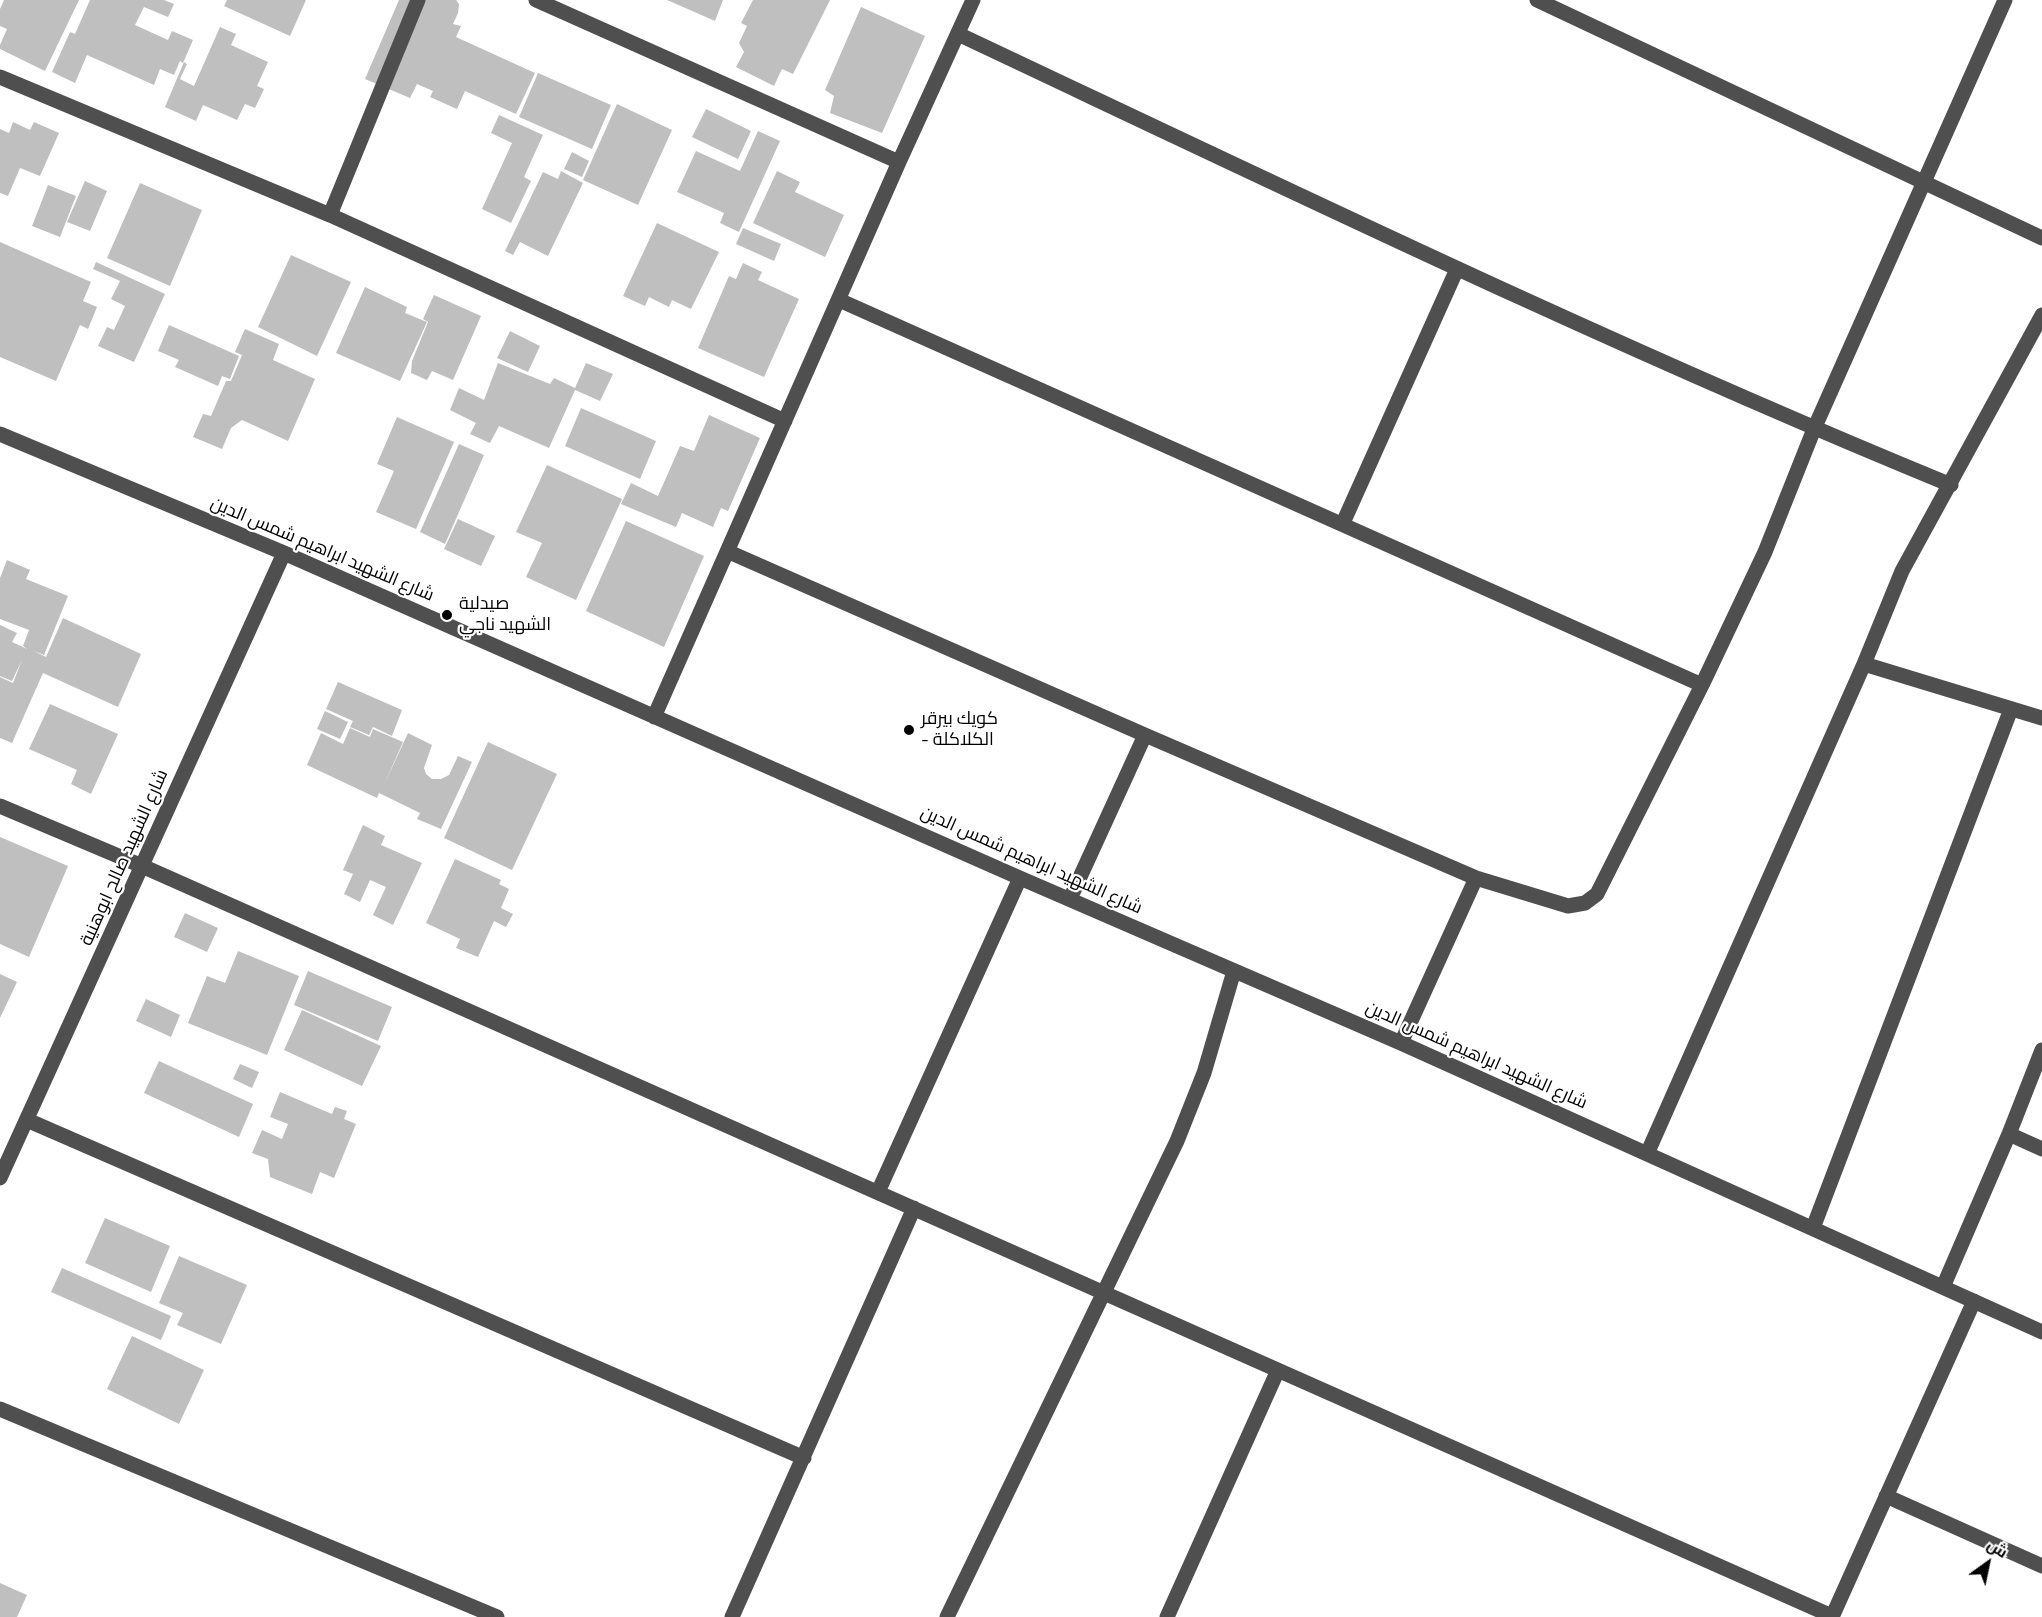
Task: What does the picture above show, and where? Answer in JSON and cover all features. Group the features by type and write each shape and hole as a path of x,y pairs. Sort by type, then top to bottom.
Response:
{"street":[{"path":"330,215 418,0"},
{"path":"536,0 899,162"},
{"path":"654,717 973,0"},
{"path":"1537,0 2042,238"},
{"path":"729,552 1476,878 1568,906 1585,903 1597,894 1702,685 1765,552 1814,429 2005,0"},
{"path":"958,34 1457,269 1814,429 1951,485"},
{"path":"0,77 330,215 784,421"},
{"path":"1343,523 1457,269"},
{"path":"839,300 1702,685"},
{"path":"1647,1154 1902,571 2042,315"},
{"name":"شارع الشهيد ابراهيم شمس الدين","path":"0,434 284,553 1020,878 1401,1043 2042,1332"},
{"name":"شارع الشهيد صالح ابوهنية","path":"0,1178 6,1147 27,1120 284,553"},
{"path":"1863,664 2042,718"},
{"path":"1812,1228 2011,709"},
{"path":"1070,899 1145,735"},
{"path":"0,806 878,1192 1832,1616 1974,1301"},
{"path":"878,1192 1020,878"},
{"path":"1401,1043 1476,878"},
{"path":"947,1617 1105,1293 1185,1122 1204,1073 1234,971"},
{"path":"1943,1287 2009,1134 2042,1050"},
{"path":"27,1120 804,1458"},
{"path":"2009,1134 2042,1149"},
{"path":"737,1616 914,1208"},
{"path":"1167,1617 1278,1370"},
{"path":"0,1409 497,1617"},
{"path":"1886,1496 2042,1566"}],"building":[{"path":"4,0 79,0 45,71 0,49 7,29 0,26 0,9"},
{"path":"90,0 164,0 174,4 168,17 144,7 135,25 168,40 172,31 193,40 183,63 180,61 174,75 160,69 154,85 87,55 75,83 52,72 70,32 75,34"},
{"path":"227,0 306,0 290,36 224,6"},
{"path":"399,0 456,0 459,4 458,13 453,24 461,26 456,37 535,73 516,114 465,91 457,109 430,97 433,91 417,84 410,98 365,79"},
{"path":"667,0 723,0 715,21"},
{"path":"753,0 830,0 793,74 782,69 774,86 736,67 744,52 739,43 747,26 741,23"},
{"path":"861,7 925,36 882,133 830,113 834,96 825,90"},
{"path":"220,27 236,34 231,45 268,62 257,86 264,89 255,108 245,104 237,120 203,105 196,121 165,107 184,62 187,64 180,79 194,86"},
{"path":"538,73 611,105 592,149 519,117"},
{"path":"617,104 672,130 638,205 583,180"},
{"path":"706,109 751,131 738,159 692,137"},
{"path":"499,115 543,135 524,177 531,181 511,223 482,209 512,143 491,133"},
{"path":"13,122 30,130 34,122 59,133 40,176 20,168 8,196 0,193 0,129 9,133"},
{"path":"758,131 780,141 739,232 720,223 724,213 677,192 696,151 740,171"},
{"path":"572,152 589,161 582,177 564,169"},
{"path":"561,171 583,183 548,256 520,242 513,255 505,251 543,172 558,179"},
{"path":"777,171 800,182 795,192 844,215 825,257 753,223"},
{"path":"85,181 107,191 90,231 67,222"},
{"path":"140,183 202,210 170,286 107,258"},
{"path":"48,185 76,196 60,237 32,226"},
{"path":"657,223 719,252 691,309 672,300 669,307 649,297 645,306 623,296"},
{"path":"743,228 781,244 774,261 736,244"},
{"path":"0,242 91,282 83,301 97,307 88,329 80,325 56,381 0,357"},
{"path":"291,255 351,282 317,356 258,327"},
{"path":"96,262 165,294 134,362 98,346 107,327 114,330 125,306 111,299 120,281 93,269"},
{"path":"743,263 762,272 758,280 799,299 764,377 698,348 729,276 736,279"},
{"path":"365,287 407,307 405,313 427,322 400,381 336,353"},
{"path":"434,295 481,316 453,380 432,371 427,380 411,373 412,361 428,322 423,319"},
{"path":"169,325 239,356 230,379 222,376 218,386 175,367 179,360 158,351"},
{"path":"245,329 279,344 273,360 315,379 288,441 242,420 231,428 222,449 193,437 203,414 211,416 226,381 231,381 242,355 235,352"},
{"path":"510,331 540,346 528,372 497,358"},
{"path":"498,363 550,384 554,378 575,388 586,363 613,374 600,401 575,390 549,448 499,426 490,443 470,434 476,423 450,410 459,388 484,400"},
{"path":"581,408 656,441 640,479 565,446"},
{"path":"709,415 760,438 728,511 721,508 713,527 682,513 676,527 621,504 631,483 658,496 680,446 694,451"},
{"path":"397,417 454,442 416,529 376,512 394,471 377,464"},
{"path":"459,444 484,455 445,544 420,532"},
{"path":"547,465 622,499 576,600 526,577 542,543 516,532"},
{"path":"458,519 495,536 481,566 444,549"},
{"path":"626,521 704,556 664,647 586,611"},
{"path":"7,560 30,570 26,579 68,596 44,655 34,651 46,657 63,618 141,654 118,707 43,673 12,743 0,738 0,677 13,683 22,660 12,681 0,676 0,625 17,633 12,642 27,649 23,646 29,630 0,619 0,578"},
{"path":"338,682 402,710 392,736 373,727 369,735 350,727 353,721 326,709"},
{"path":"50,704 118,734 91,794 71,784 77,770 29,749"},
{"path":"325,711 348,722 340,739 317,729"},
{"path":"350,728 370,737 373,729 403,742 383,787 408,733 432,745 424,768 426,774 432,779 441,779 449,775 458,756 472,762 441,829 417,819 420,813 379,793 377,798 307,765 321,733 343,744"},
{"path":"488,742 557,774 512,870 444,838"},
{"path":"363,825 385,836 381,845 422,863 393,925 373,915 386,887 370,880 360,902 344,894 353,874 343,870"},
{"path":"0,837 68,866 29,957 0,944"},
{"path":"455,859 501,880 499,884 509,889 501,908 513,914 506,927 494,921 478,957 456,948 460,939 426,923"},
{"path":"185,913 218,928 207,952 174,937"},
{"path":"238,951 299,976 267,1055 188,1023 207,976 225,983"},
{"path":"308,971 392,1007 378,1041 294,1005"},
{"path":"0,974 17,982 0,1018"},
{"path":"146,999 180,1015 171,1037 136,1021"},
{"path":"302,1010 381,1046 362,1086 284,1050"},
{"path":"159,1061 253,1104 239,1137 144,1093"},
{"path":"240,1064 259,1072 252,1088 233,1079"},
{"path":"280,1092 332,1114 335,1107 347,1111 344,1119 356,1124 334,1178 320,1172 312,1194 270,1177 268,1159 252,1153 262,1130 282,1139 288,1124 270,1117"},
{"path":"105,1218 170,1246 151,1292 85,1263"},
{"path":"179,1256 247,1285 221,1344 177,1325 183,1313 159,1303"},
{"path":"62,1268 171,1316 161,1340 51,1292"},
{"path":"132,1336 204,1370 179,1424 107,1389"},
{"path":"0,1583 27,1595 17,1617 0,1617"}],"place":[{"name":"صيدلية الشهيد ناجي","path":"447,615"},
{"name":"كويك بيرقر - الكلاكلة","path":"909,730"}]}
